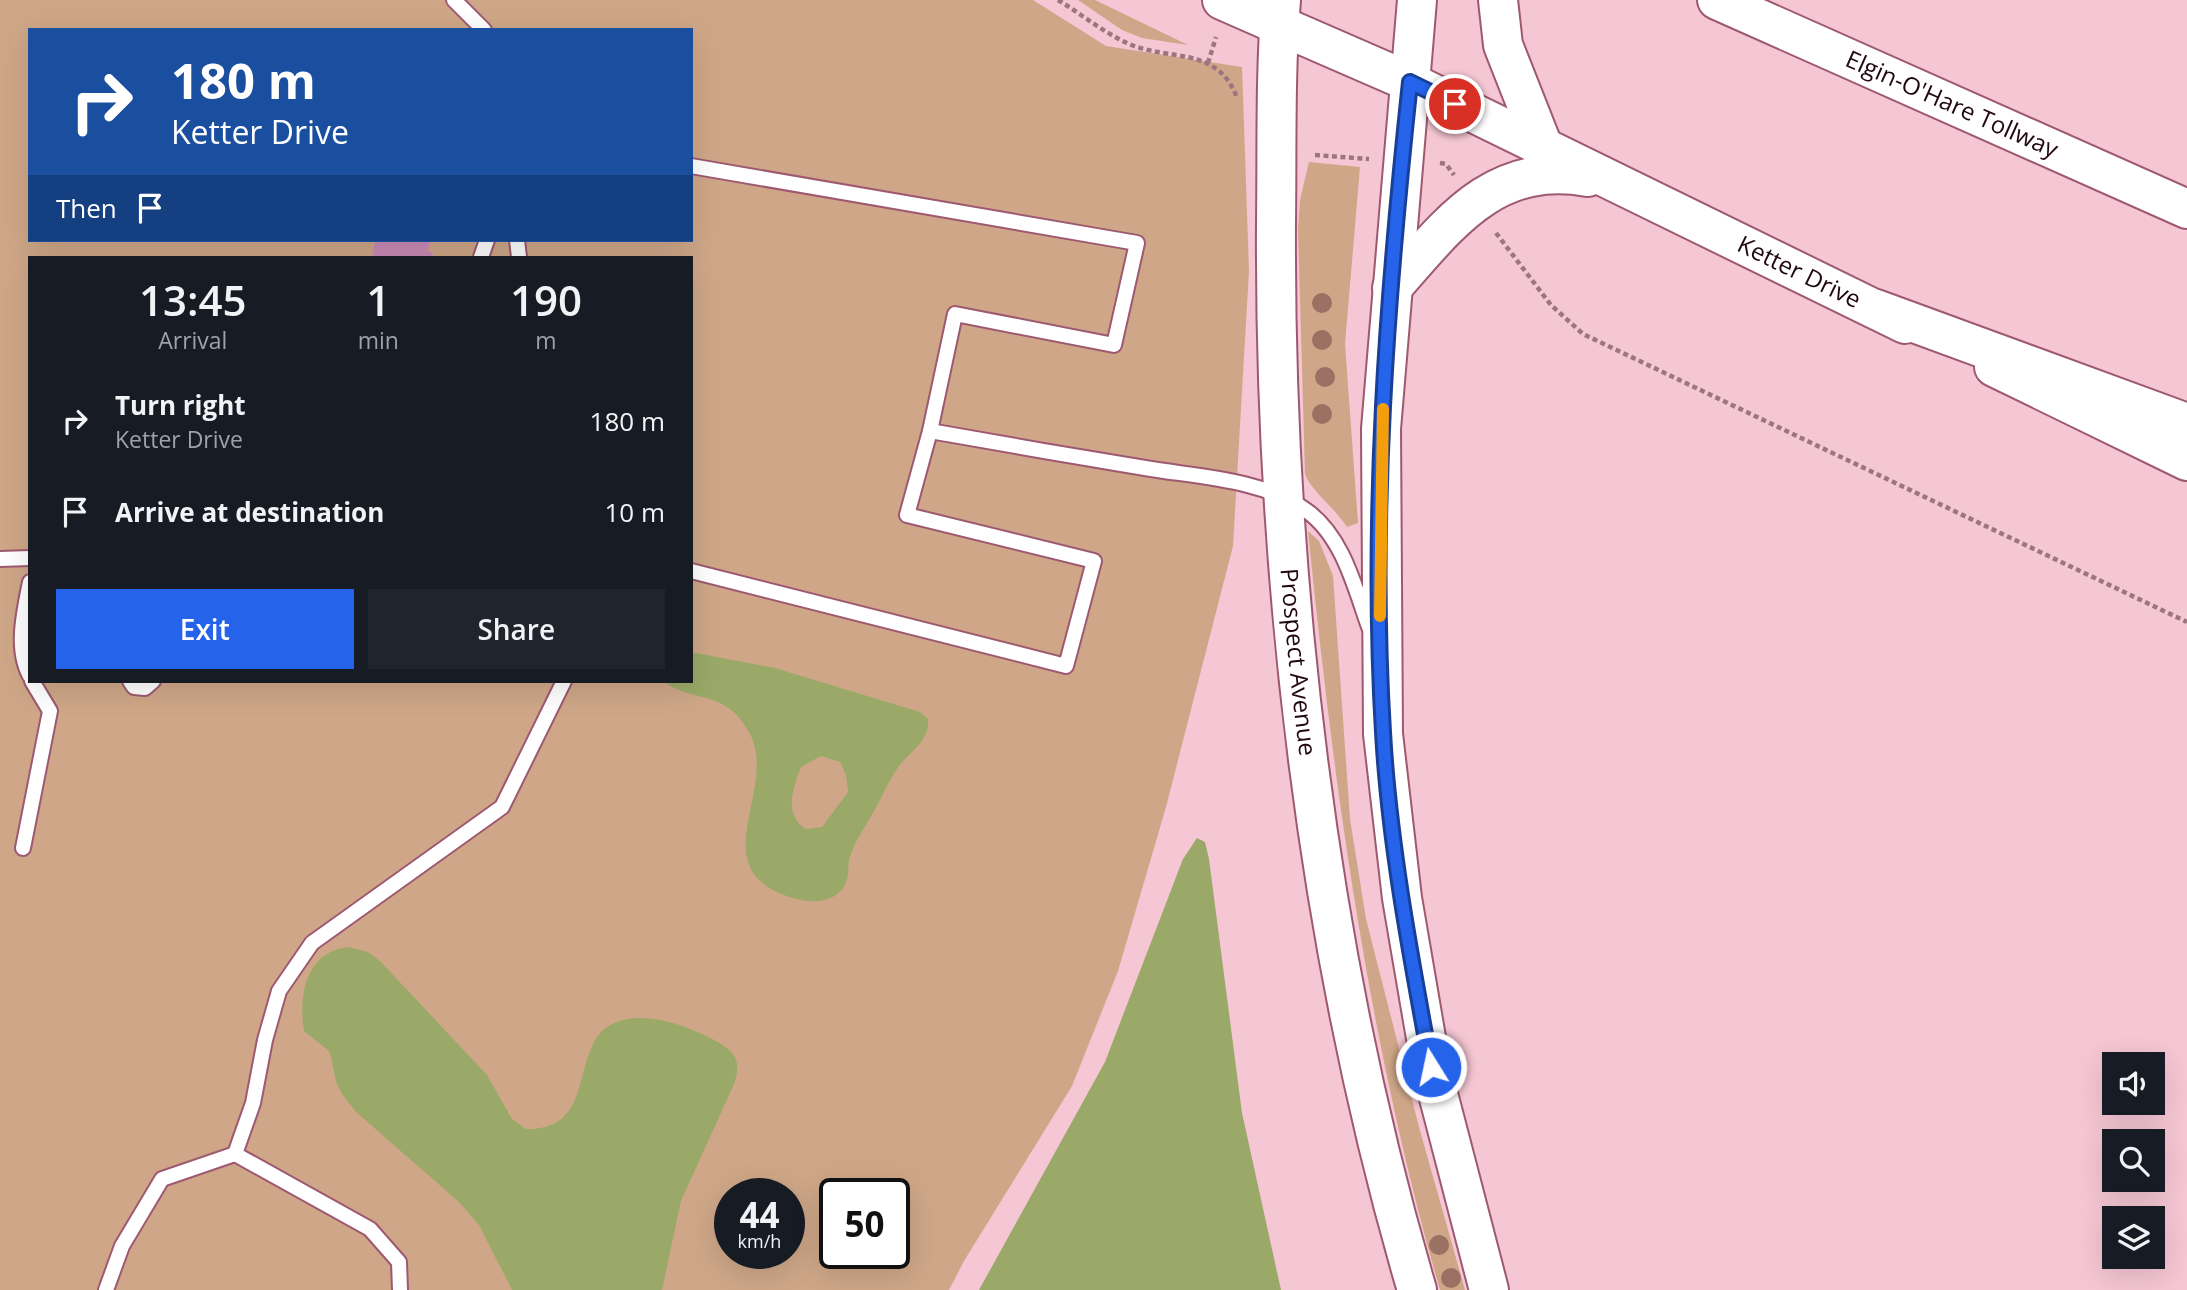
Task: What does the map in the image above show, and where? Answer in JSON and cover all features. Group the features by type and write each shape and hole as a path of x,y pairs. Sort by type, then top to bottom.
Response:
{"main road":[{"name":"Ketter Drive","path":"1222,0 1280,12 1410,82 1544,149 2187,461"},
{"path":"1417,0 1381,429 1380,656 1383,734 1415,975 1448,1140 1489,1290"},
{"path":"1498,0 1503,45 1544,149"},
{"name":"Elgin-O'Hare Tollway","path":"1717,0 2187,209"},
{"name":"Prospect Avenue","path":"1280,12 1276,317 1283,496 1312,779 1347,995 1378,1136 1418,1290"},
{"path":"1392,288 1473,201 1530,176 1558,172 1615,182"},
{"path":"1876,309 2187,423"}],"lane":[{"path":"454,0 482,28"},
{"path":"693,166 1137,243 1114,345 955,314 930,431 907,515 1094,561 1066,666 693,572"},
{"path":"930,431 1217,480 1283,496 1309,513 1342,556 1380,656"},
{"path":"0,559 28,558"},
{"path":"28,597 22,642 23,663 28,672"},
{"path":"23,848 50,711 34,683"},
{"path":"131,683 134,687 145,688 151,683"},
{"path":"235,1154 253,1103 265,1040 279,991 312,943 502,807 563,683"},
{"path":"106,1290 122,1246 162,1179 235,1154 370,1229 399,1262 400,1290"}],"path":[{"path":"1058,0 1125,42 1149,52 1189,55 1208,63 1234,88 1238,100"},
{"path":"1208,63 1212,53"},
{"path":"1310,155 1362,158"},
{"path":"1491,226 1551,305 1583,334 2187,622"}],"shaded area":[{"path":"0,0 1033,0 1106,46 1242,67 1249,271 1233,546 1166,807 1118,971 1072,1086 964,1261 949,1290 0,1290"},
{"path":"1078,0 1095,0 1188,45 1142,38 1122,30"},
{"path":"1309,162 1360,167 1345,344 1358,523 1347,527 1311,485 1305,473 1298,229 1300,200"},
{"path":"1308,531 1319,541 1333,576 1350,819 1366,919 1419,1127 1465,1290 1440,1290 1415,1196 1373,1008 1329,723"},
{"path":"693,652 775,668 920,712 928,719 923,739 895,771 856,842 849,860 845,885 834,896 819,901 793,898 765,885 751,869 746,849 747,827 756,780 756,756 750,734 730,709 666,683 693,683","holes":["821,756 840,762 846,775 848,792 822,827 806,829 794,816 792,809 793,792 801,767"]},
{"path":"1197,838 1205,842 1209,859 1242,1113 1281,1290 979,1290 1105,1062 1183,859"},
{"path":"349,947 368,952 380,961 487,1075 512,1119 526,1129 558,1122 567,1113 579,1089 592,1046 603,1031 617,1022 634,1018 672,1023 707,1036 731,1052 737,1066 736,1078 681,1201 662,1290 512,1290 479,1225 459,1202 356,1112 336,1082 330,1052 304,1031 302,1003 308,977 323,957 334,950"}],"building":[{"path":"375,242 430,242 428,251 433,253 432,256 372,256"}],"slow traffic":[{"path":"1380,616 1383,409"}],"route":[{"path":"1431,1067 1402,898 1383,734 1380,656 1381,429 1410,82 1455,104"}]}
